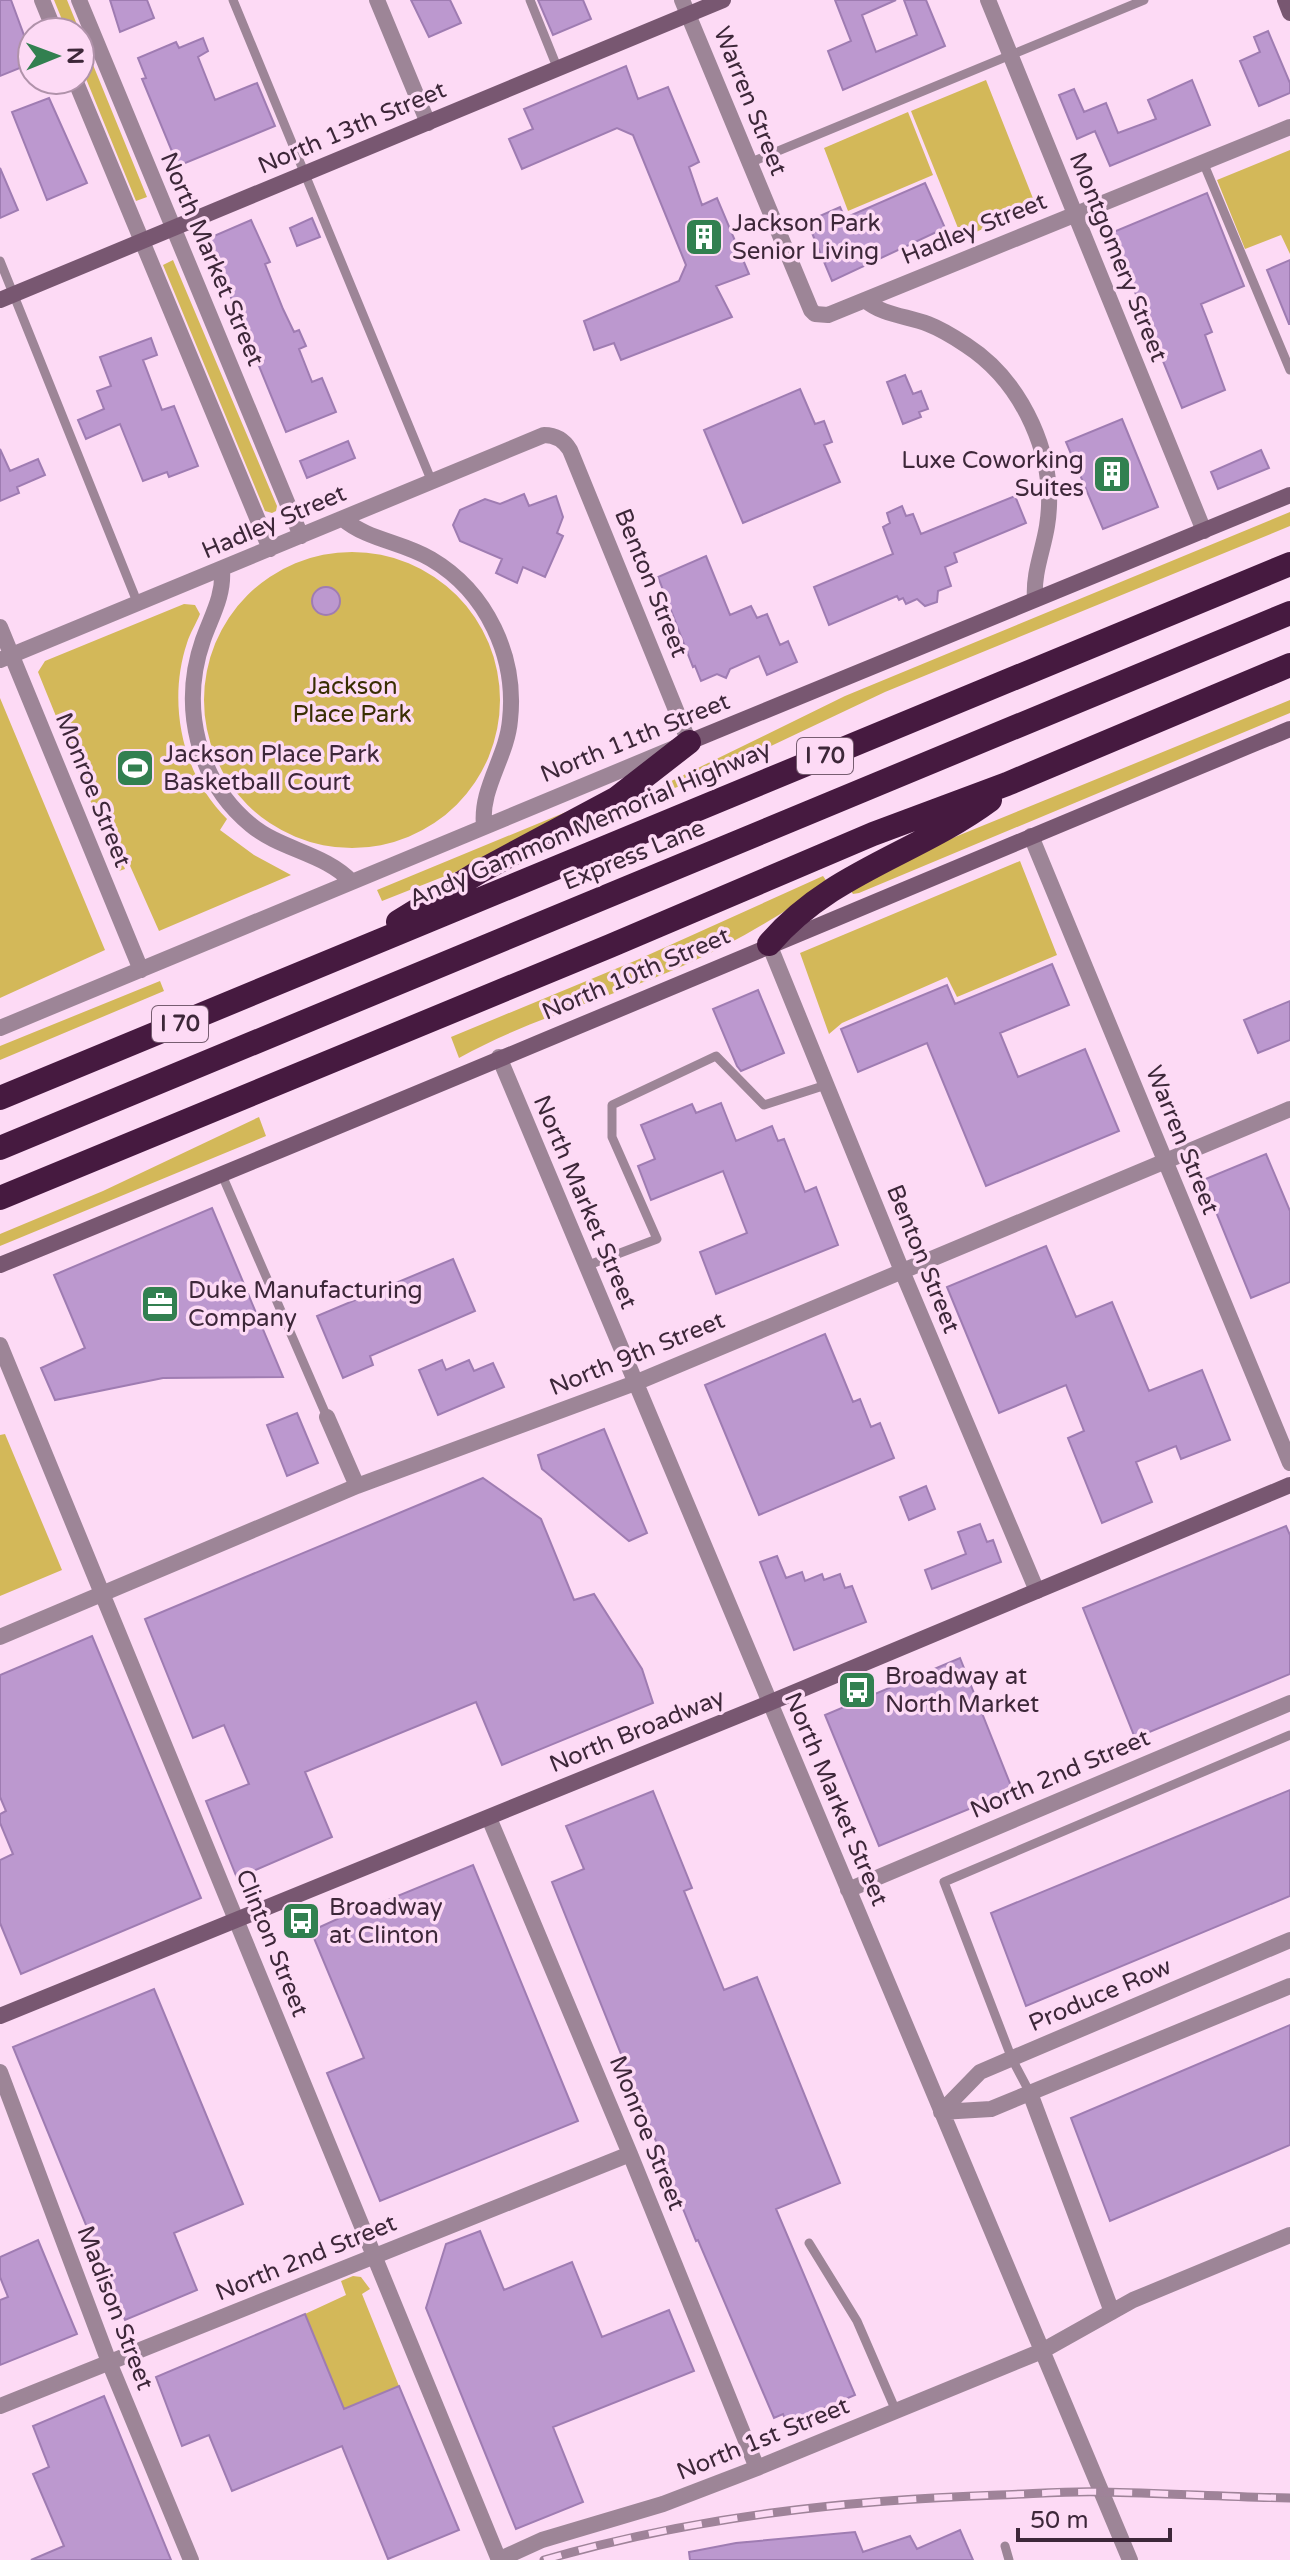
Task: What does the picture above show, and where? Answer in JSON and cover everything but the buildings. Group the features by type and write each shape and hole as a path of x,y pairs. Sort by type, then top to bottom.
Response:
{"highway":[{"name":"Andy Gammon Memorial Highway","path":"0,1098 1290,564"},
{"name":"Express Lane","path":"0,1148 1290,613"},
{"path":"0,1198 624,941 873,834 1007,784 1290,665"},
{"path":"361,950 401,919 441,895 617,798 689,742"},
{"path":"769,944 824,893 886,858 947,829 990,800 1007,784"}],"street":[{"name":"North Market Street","path":"79,0 301,536"},
{"path":"377,0 428,123"},
{"name":"North 13th Street","path":"7,297 428,123 685,7 723,0"},
{"name":"Montgomery Street","path":"988,0 1204,531"},
{"path":"1285,0 1290,13"},
{"name":"Warren Street","path":"685,7 811,310"},
{"path":"82,96 270,549"},
{"name":"Hadley Street","path":"811,310 815,314 828,315 1290,127"},
{"path":"865,300 878,309 929,324 953,337 1002,374 1017,396 1041,447 1048,472 1050,498 1035,599"},
{"name":"Hadley Street","path":"6,657 544,435 566,443"},
{"name":"Benton Street","path":"566,443 689,742"},
{"name":"North 11th Street","path":"0,1028 1290,495"},
{"path":"343,519 354,528 431,559 450,573 471,592 487,614 500,641 509,670 511,713 501,756 482,811 484,826"},
{"path":"222,570 220,594 195,669 192,698 194,727 202,756 214,783 231,807 253,827 299,853 332,865 352,882"},
{"name":"Monroe Street","path":"0,627 6,657 141,970"},
{"name":"North 10th Street","path":"0,1265 1290,729"},
{"name":"Warren Street","path":"1031,836 1290,1463"},
{"name":"Benton Street","path":"769,944 1037,1591"},
{"name":"North Market Street","path":"499,1057 1130,2560"},
{"name":"North 9th Street","path":"0,1637 357,1486 635,1383 1290,1109"},
{"name":"Clinton Street","path":"0,1345 499,2560"},
{"path":"327,1417 357,1486"},
{"name":"North Broadway","path":"0,2016 237,1922 1290,1485"},
{"name":"North 2nd Street","path":"848,1890 1290,1703"},
{"name":"Monroe Street","path":"489,1818 757,2468"},
{"name":"Produce Row","path":"941,2112 980,2072 1290,1940"},
{"path":"941,2112 991,2109 1290,1986"},
{"name":"Madison Street","path":"0,2072 109,2362 191,2560"},
{"path":"1030,2093 1112,2312"},
{"name":"North 2nd Street","path":"0,2406 630,2154"},
{"name":"North 1st Street","path":"499,2560 542,2540 663,2504 896,2411 1042,2351 1133,2300 1290,2235"}],"lane":[{"path":"233,0 432,482"},
{"path":"530,0 557,67"},
{"path":"749,163 1144,0"},
{"path":"1203,162 1290,370"},
{"path":"0,261 7,297 138,604"},
{"path":"586,1266 657,1239 612,1137 612,1105 716,1056 764,1105 826,1085"},
{"path":"222,1175 327,1417"},
{"path":"1030,2093 1012,2059 944,1882 1290,1735"},
{"path":"809,2243 857,2321 896,2411"},
{"path":"1005,2546 1009,2560"}],"green space":[{"path":"54,0 67,0 74,16 60,16"},
{"path":"96,72 147,197 136,201 93,96 96,96"},
{"path":"986,80 1036,206 962,238 911,111"},
{"path":"908,112 933,175 848,211 824,148"},
{"path":"1290,150 1290,254 1281,235 1245,249 1217,180"},
{"path":"173,260 277,506 272,513 265,511 163,265"},
{"path":"1290,512 1290,526 885,692 716,772 649,798 653,790 845,696"},
{"name":"Jackson Place Park","path":"352,552 381,555 409,563 457,595 489,643 497,671 500,700 497,729 489,757 457,805 409,837 381,845 352,848 323,845 295,837 247,805 215,757 207,729 204,700 207,671 215,643 247,595 295,563 323,555"},
{"path":"184,604 195,605 200,614 187,643 178,690 179,713 189,760 199,781 227,819 220,830 254,855 291,875 159,931 111,823 107,825 125,869 119,871 38,672 45,661"},
{"path":"0,698 105,950 0,998"},
{"path":"1290,700 1290,713 859,893 853,894 849,888 906,857"},
{"path":"583,805 473,865 382,901 377,890"},
{"path":"1020,861 1057,955 957,997 947,977 842,1023 829,1034 800,953"},
{"path":"823,876 828,883 722,947 657,977 514,1031 459,1058 451,1037 637,960"},
{"path":"160,981 164,991 0,1060 0,1046"},
{"path":"259,1117 266,1136 0,1246 0,1234 103,1191"},
{"path":"5,1434 62,1570 0,1596 0,1435"},
{"path":"353,2276 361,2277 370,2289 362,2294 399,2386 344,2409 305,2314 346,2295 341,2281"}],"railway":[{"path":"544,2560 656,2532 712,2522 884,2501 1089,2492 1290,2498"}],"place":[{"name":"Jackson Park Senior Living","path":"704,237"},
{"name":"Luxe Coworking Suites","path":"1112,474"},
{"name":"Jackson Place Park Basketball Court","path":"135,768"},
{"name":"Duke Manufacturing Company","path":"160,1304"},
{"name":"Broadway at North Market","path":"857,1690"},
{"name":"Broadway at Clinton","path":"301,1921"}]}
